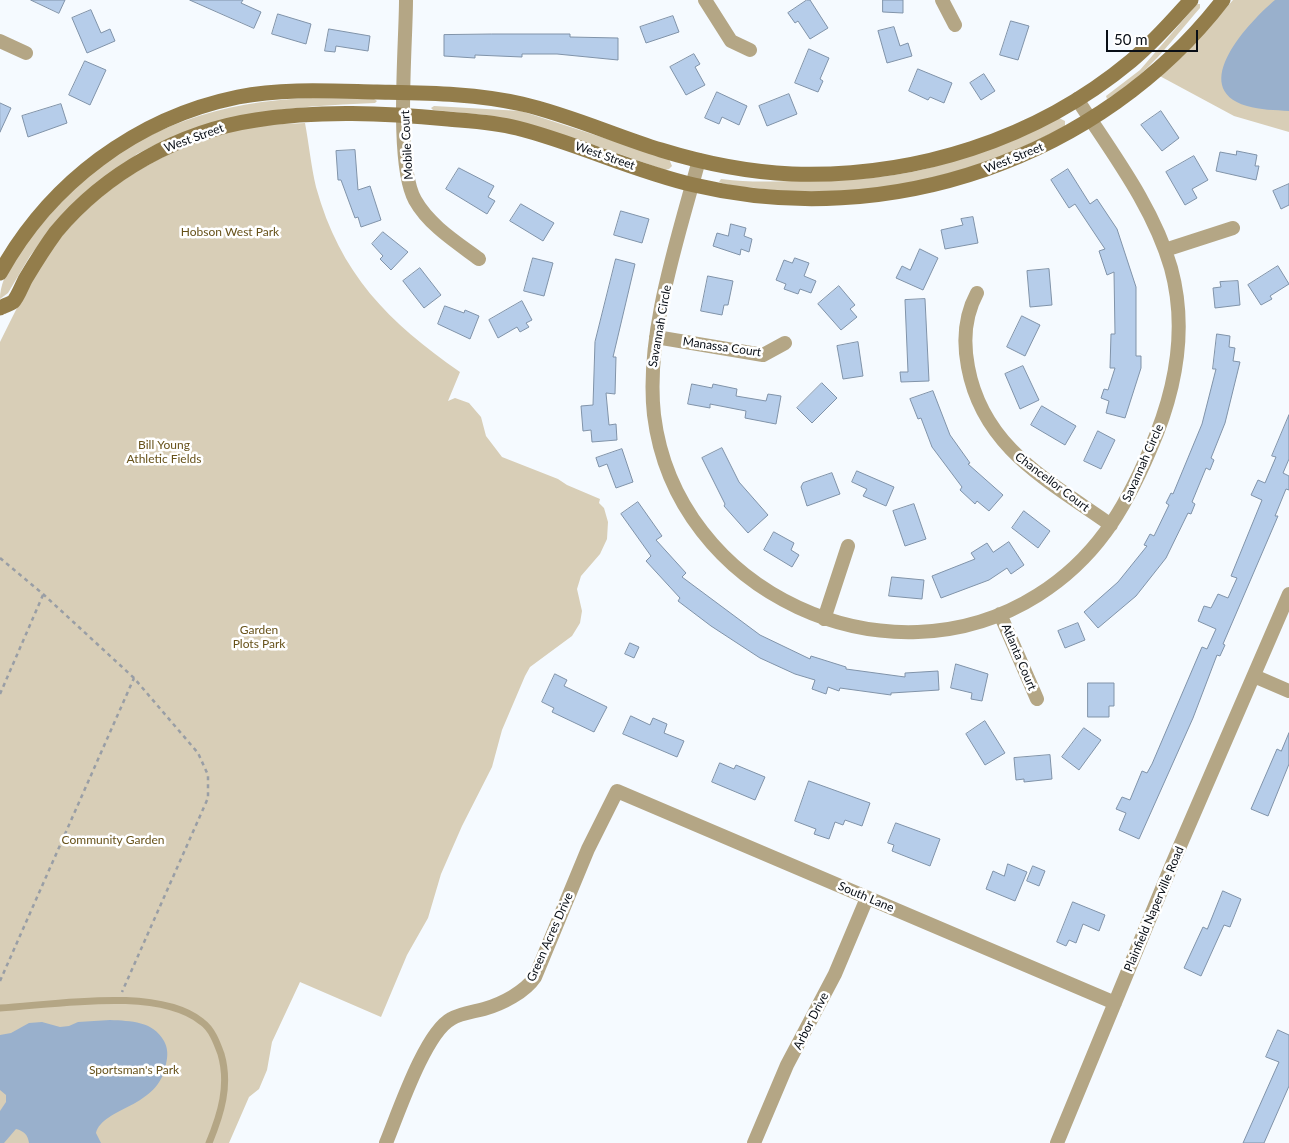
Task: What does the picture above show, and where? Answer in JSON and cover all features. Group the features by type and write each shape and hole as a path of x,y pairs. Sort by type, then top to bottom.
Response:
{"street":[{"name":"Mobile Court","path":"406,0 404,92 406,171 415,200 437,226 478,259"},
{"path":"705,0 731,41 750,50"},
{"path":"942,0 956,25"},
{"name":"West Street","path":"0,273 34,221 67,186 105,154 159,123 190,110 250,95 308,91 404,92 476,96 552,112 660,150 753,171 792,174 882,171 915,165 975,148 1008,136 1077,99 1130,62 1191,0"},
{"name":"West Street","path":"0,308 12,303 38,258 57,232 95,193 160,150 209,130 257,120 299,115 405,116 487,122 514,127 692,185 760,196 804,199 874,195 918,189 999,165 1030,153 1091,120 1156,71 1195,33 1223,0"},
{"path":"0,41 26,53"},
{"name":"Savannah Circle","path":"699,160 656,337 652,384 656,427 668,468 691,515 724,557 750,580 780,600 824,619 869,630 917,632 960,627 1000,614 1038,595 1067,574 1095,547 1131,494 1157,434 1172,387 1177,359 1179,319 1175,286 1165,250 1144,203 1077,99"},
{"path":"1165,250 1233,228"},
{"name":"Chancellor Court","path":"977,293 968,314 965,330 967,358 972,385 979,406 990,426 1015,456 1111,525"},
{"name":"Manassa Court","path":"656,337 763,355 785,343"},
{"path":"824,619 848,546"},
{"name":"Plainfield Naperville Road","path":"1057,1143 1289,594"},
{"name":"Atlanta Court","path":"1000,614 1037,699"},
{"path":"1254,676 1289,691"},
{"name":"South Lane","path":"617,791 1115,1003"},
{"name":"Green Acres Drive","path":"386,1143 418,1068 440,1028 450,1019 462,1014 485,1009 530,985 588,849 617,791"},
{"name":"Arbor Drive","path":"754,1143 788,1064 835,974 867,898"}],"lane":[{"path":"0,1008 118,1000 157,1003 176,1008 198,1018 212,1033 222,1058 225,1089 218,1122 209,1143"}],"path":[{"path":"0,558 43,594 134,678 198,753 208,775 208,798 118,1000"},
{"path":"0,694 43,594"},
{"path":"0,981 134,678"}],"green space":[{"path":"1233,0 1289,0 1289,132 1234,116 1156,74 1195,43"},
{"path":"1197,4 1200,4 1200,8 1157,58 1134,80 1107,99 1106,96 1140,70"},
{"path":"310,98 374,99 377,101 375,103 282,110 224,120 196,128 137,154 48,232 30,256 8,293 0,299 4,279 14,259 63,200 77,185 102,164 157,132 186,120 215,111 246,105"},
{"path":"434,106 521,111 669,159 672,166 665,170 580,140 486,115 433,110 431,108"},
{"path":"1059,118 1065,121 1065,126 1030,144 994,159 919,181 881,188 803,192 741,187 719,182 721,179 763,182 847,179 905,173 958,159"},
{"name":"Garden Plots Park","path":"305,123 316,187 326,218 338,246 353,271 389,314 410,334 460,372 448,401 455,398 469,403 481,417 486,436 502,457 558,479 567,485 600,499 599,503 604,508 608,522 607,539 600,554 581,576 577,589 582,611 580,623 572,636 530,667 525,676 502,730 492,767 462,826 441,874 428,918 407,955 381,1017 300,982 272,1042 267,1070 259,1089 249,1097 229,1143 0,1143 0,342 29,285 67,230 107,193 129,177 177,150 229,132 277,124"}],"water":[{"path":"1275,0 1289,0 1289,111 1247,106 1230,97 1222,85 1222,70 1229,54 1239,38"},
{"path":"110,1020 141,1023 154,1029 164,1041 167,1052 166,1064 161,1079 153,1090 101,1124 96,1133 101,1143 29,1143 25,1134 16,1129 4,1143 0,1143 0,1111 6,1102 6,1095 0,1090 0,1035 11,1033 29,1023 42,1022 60,1027 78,1022"}],"building":[{"path":"31,0 65,0 59,13"},
{"path":"190,0 243,0 241,3 261,12 254,28"},
{"path":"807,0 810,0 828,28 810,39 798,21 795,23 788,13"},
{"path":"883,0 903,0 903,13 883,12"},
{"path":"91,10 101,33 110,29 115,41 87,53 72,18"},
{"path":"278,14 311,24 306,44 272,34"},
{"path":"673,16 679,32 646,43 640,27"},
{"path":"1011,21 1029,26 1018,60 1000,55"},
{"path":"894,27 900,46 908,43 912,56 887,63 878,31"},
{"path":"329,29 370,36 368,51 336,46 335,52 325,51"},
{"path":"570,34 570,37 618,38 618,60 557,54 522,54 522,57 475,55 475,58 444,56 444,35"},
{"path":"809,49 829,58 820,79 823,81 818,92 795,83"},
{"path":"694,54 700,64 695,67 705,85 686,95 670,67"},
{"path":"85,61 106,70 90,105 69,95"},
{"path":"918,69 952,83 944,103 930,97 928,100 909,91"},
{"path":"984,74 995,91 981,100 970,83"},
{"path":"717,92 747,106 739,125 722,117 719,124 705,118"},
{"path":"789,94 797,114 767,126 759,106"},
{"path":"0,103 11,108 0,132"},
{"path":"61,104 67,123 28,137 22,116"},
{"path":"1161,111 1179,138 1162,151 1141,125"},
{"path":"355,150 358,190 370,186 381,220 361,227 358,217 355,218 341,180 338,180 336,151"},
{"path":"1237,151 1257,155 1255,166 1259,166 1256,180 1216,171 1220,152 1236,155"},
{"path":"1194,156 1208,180 1192,189 1197,198 1185,205 1166,172"},
{"path":"459,168 494,186 488,197 495,201 487,214 446,189"},
{"path":"1068,169 1090,204 1097,199 1117,229 1136,287 1136,356 1141,356 1141,368 1125,418 1106,413 1109,401 1101,398 1104,389 1108,390 1115,368 1110,368 1111,334 1115,334 1114,272 1107,275 1099,251 1105,249 1075,204 1069,208 1051,180"},
{"path":"1289,184 1289,205 1281,209 1273,191"},
{"path":"521,204 554,223 543,241 510,221"},
{"path":"621,211 649,219 642,243 614,235"},
{"path":"973,217 978,243 945,249 941,230 963,225 961,219"},
{"path":"731,224 746,228 744,236 752,239 749,252 741,249 740,255 713,246 717,233 728,236"},
{"path":"383,232 408,252 391,270 380,259 383,256 372,244"},
{"path":"920,249 938,258 923,290 896,278 902,266 910,270"},
{"path":"533,258 553,263 544,296 524,291"},
{"path":"795,258 809,263 804,276 816,281 811,293 800,289 798,294 784,289 786,284 776,280 784,260 792,263"},
{"path":"616,259 635,264 613,357 616,357 615,394 606,393 609,425 616,424 617,440 592,442 591,430 583,431 581,406 593,405 595,342"},
{"path":"1278,266 1289,284 1270,296 1272,299 1261,305 1248,285"},
{"path":"420,268 441,295 424,308 403,281"},
{"path":"1049,269 1052,305 1030,307 1027,271"},
{"path":"708,276 733,281 728,305 724,305 722,315 701,311"},
{"path":"1238,281 1240,305 1215,308 1213,288 1221,287 1220,282"},
{"path":"839,286 855,305 850,309 857,317 841,330 818,304"},
{"path":"925,299 929,381 901,382 900,372 908,372 905,300"},
{"path":"522,301 532,320 526,323 529,327 520,332 517,327 498,338 489,320"},
{"path":"445,306 464,313 465,310 479,316 470,339 438,324"},
{"path":"1022,316 1040,325 1025,356 1007,347"},
{"path":"1217,334 1230,336 1229,347 1235,348 1233,361 1240,362 1225,423 1211,458 1214,460 1210,470 1206,468 1192,502 1195,504 1191,514 1188,513 1166,558 1136,596 1098,628 1084,612 1118,582 1147,546 1144,545 1150,534 1154,536 1169,505 1166,503 1171,493 1173,494 1202,424 1216,369 1213,369"},
{"path":"858,342 863,376 843,379 837,346"},
{"path":"1023,366 1039,400 1020,409 1005,374"},
{"path":"822,383 837,398 812,423 797,408"},
{"path":"692,384 712,388 713,384 737,389 736,396 766,401 768,394 781,396 776,424 745,418 746,411 710,404 710,408 688,404"},
{"path":"933,391 950,435 970,463 968,464 1003,495 989,511 977,501 975,504 960,490 962,487 932,447 921,418 918,419 910,399"},
{"path":"1042,406 1076,426 1065,445 1031,425"},
{"path":"1289,415 1289,459 1283,473 1289,476 1289,490 1286,489 1275,516 1278,516 1223,644 1225,645 1220,656 1217,655 1193,718 1139,839 1119,830 1126,813 1116,809 1122,797 1130,800 1142,771 1147,773 1152,764 1202,647 1207,649 1216,629 1198,621 1204,606 1211,608 1218,594 1228,598 1237,578 1231,576 1262,500 1251,495 1258,480 1265,483 1276,457 1272,456"},
{"path":"1098,431 1115,440 1101,469 1084,461"},
{"path":"722,448 739,482 768,515 748,533 724,506 725,504 702,458"},
{"path":"622,449 633,482 616,488 607,464 599,467 596,458"},
{"path":"857,471 894,487 886,506 863,496 867,489 852,482"},
{"path":"832,473 840,494 807,506 801,487 803,483"},
{"path":"638,502 662,536 656,540 686,573 682,577 760,635 810,659 811,656 846,667 846,669 905,677 905,673 938,671 939,690 891,693 891,695 840,688 839,691 828,687 826,694 812,689 815,680 795,674 760,658 711,626 678,601 680,598 646,561 651,556 621,514"},
{"path":"914,504 926,539 905,546 893,511"},
{"path":"1024,511 1050,531 1038,548 1012,528"},
{"path":"774,532 794,543 791,550 799,555 792,567 764,550"},
{"path":"1009,542 1024,565 1011,574 1007,568 989,580 941,598 932,576 975,559 971,553 987,543 993,552"},
{"path":"892,577 924,580 922,599 889,596"},
{"path":"1078,623 1085,640 1065,648 1058,631"},
{"path":"630,643 639,647 634,658 625,654"},
{"path":"956,664 988,674 982,701 971,699 972,693 951,688"},
{"path":"555,674 567,680 564,686 607,707 594,732 552,712 554,708 542,702"},
{"path":"1088,683 1114,683 1114,706 1109,706 1109,717 1088,717"},
{"path":"631,716 650,725 653,718 667,724 664,733 684,741 677,757 623,734"},
{"path":"985,721 1005,753 985,765 966,734"},
{"path":"1084,728 1101,740 1079,770 1062,757"},
{"path":"1289,733 1289,764 1268,816 1251,809 1277,749 1281,751"},
{"path":"1050,755 1052,779 1024,782 1024,779 1016,780 1014,758"},
{"path":"720,763 734,769 736,765 765,777 755,800 712,782"},
{"path":"809,781 870,803 862,826 845,820 843,825 835,822 829,839 814,834 816,829 795,821"},
{"path":"896,823 940,839 930,866 892,851 894,845 888,843"},
{"path":"1008,864 1027,872 1015,901 986,889 993,871 1004,876"},
{"path":"1033,866 1045,871 1039,886 1027,881"},
{"path":"1223,891 1241,899 1230,927 1224,925 1201,976 1184,968 1203,927 1207,929"},
{"path":"1073,902 1105,915 1099,931 1083,924 1076,943 1069,940 1066,946 1057,942"},
{"path":"1278,1030 1289,1035 1289,1086 1264,1143 1243,1143 1279,1062 1266,1057"}],"park label":[{"name":"Hobson West Park","path":"230,232"},
{"name":"Bill Young Athletic Fields","path":"164,452"},
{"name":"Community Garden","path":"113,840"},
{"name":"Sportsman's Park","path":"134,1070"}]}
